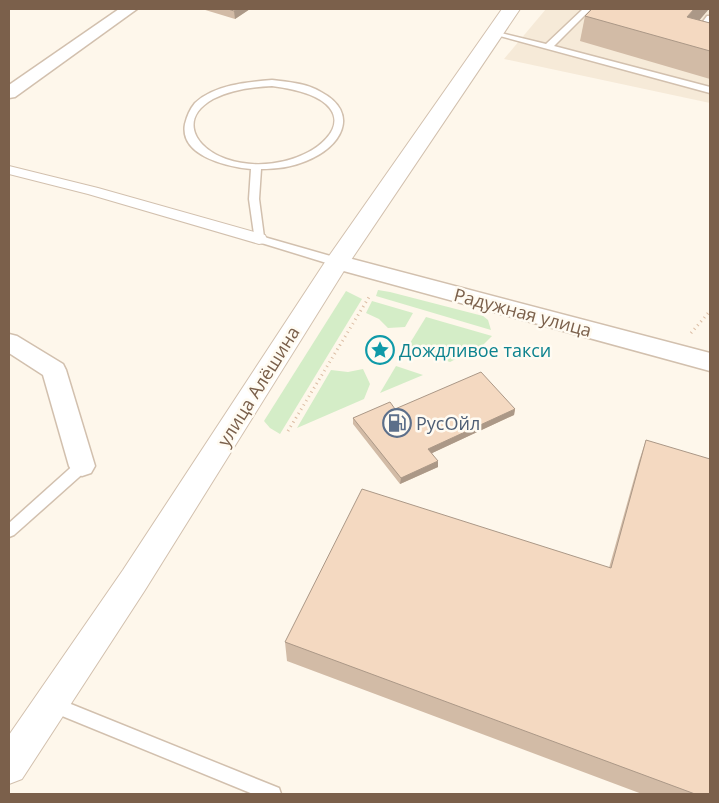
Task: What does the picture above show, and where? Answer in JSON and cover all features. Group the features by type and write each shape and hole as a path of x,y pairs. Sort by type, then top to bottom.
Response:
{"street":[{"path":"9,93 129,9"},
{"name":"улица Алёшина","path":"9,766 49,703 134,580 336,262 511,9"},
{"path":"9,170 92,191 258,239"},
{"name":"Радужная улица","path":"336,262 710,362"},
{"path":"9,342 54,370 82,466"}],"lane":[{"path":"548,48 587,9"},
{"path":"710,18 703,27 710,29"},
{"path":"493,33 710,90"},
{"path":"272,83 296,86 317,93 332,104 340,117 338,132 328,146 300,160 256,167 225,162 212,157 197,146 189,134 189,121 196,108 210,97 228,89 250,84 272,83"},
{"path":"256,167 254,198 258,239 336,262"},
{"path":"9,531 82,466"},
{"path":"49,703 273,794"}],"path":[{"path":"288,431 369,297"},
{"path":"691,334 710,310"}],"shaded area":[{"path":"546,9 710,9 710,103 504,59"}],"green space":[{"path":"378,290 483,316 488,320 491,330 376,296"},
{"path":"346,291 362,299 280,434 270,428 264,421"},
{"path":"372,301 413,313 405,327 388,328 379,319 366,313"},
{"path":"426,317 492,336 483,345 450,362 407,348"},
{"path":"396,366 423,375 380,393"},
{"path":"363,369 370,384 364,399 297,428 331,370 348,372"}],"building":[{"path":"592,9 694,9 687,17 710,23 710,51 585,16"},
{"path":"481,372 515,409 428,449 438,461 401,478 353,418 390,402 395,409"},
{"path":"646,440 710,459 710,794 695,794 285,642 362,489 611,568"}],"place":[{"name":"Дождливое такси","path":"380,350"},
{"name":"РусОйл","path":"397,423"}]}
